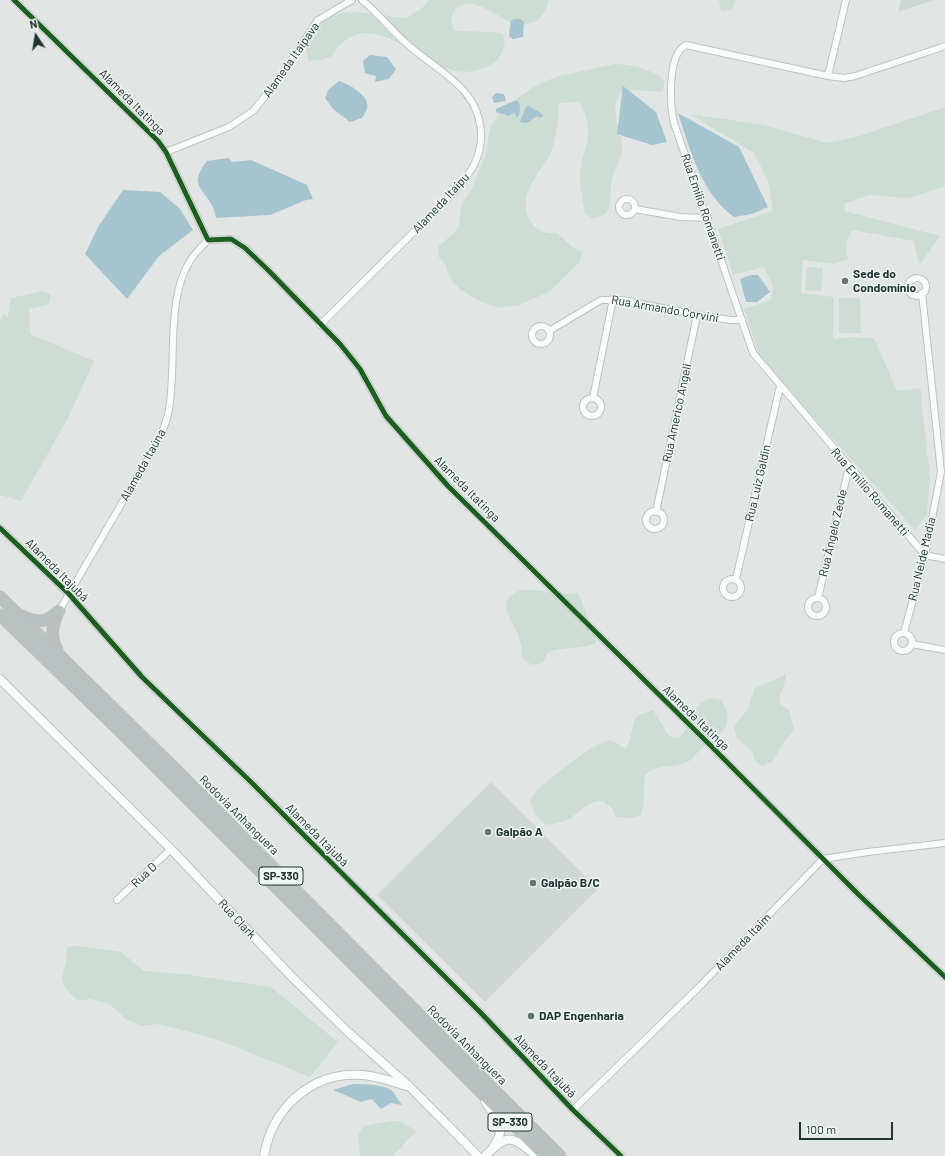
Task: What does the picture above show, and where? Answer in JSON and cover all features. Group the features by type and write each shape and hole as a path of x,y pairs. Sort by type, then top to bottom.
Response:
{"highway":[{"name":"Rodovia Anhanguera","path":"0,597 178,772 560,1156"},
{"path":"15,612 28,619 38,622 49,618 59,611"},
{"path":"59,611 52,630 52,638 60,656"},
{"name":"Rodovia Anhanguera","path":"0,615 125,736 545,1156"}],"street":[{"name":"Alameda Itatinga","path":"14,0 158,141 166,152 208,240 222,238 231,239 237,242 269,271 340,344 360,369 386,416 448,486 823,859 945,977"},
{"name":"Alameda Itaipava","path":"166,152 229,127 253,111 277,82 318,20 352,0"},
{"name":"Alameda Itaipu","path":"320,325 456,190 478,160 482,144 479,114 467,94 455,82 408,46 362,0"},
{"path":"828,76 846,0"},
{"name":"Rua Emilio Romanetti","path":"925,555 753,353 708,218 674,123 670,99 673,73 680,49 690,44 828,76 844,78 855,76 945,46"},
{"path":"635,209 681,218 708,218"},
{"name":"Alameda Itaúna","path":"59,611 128,493 167,421 171,399 175,306 179,290 191,259 208,240"},
{"name":"Rua Neide Madia","path":"904,633 925,555 943,473 922,293"},
{"path":"593,398 613,299"},
{"name":"Rua Armando Corvini","path":"549,331 595,303 613,299 697,315 731,320 742,320"},
{"name":"Rua Americo Angeli","path":"656,512 697,315"},
{"name":"Rua Luiz Galdin","path":"736,579 780,386"},
{"name":"Rua Ângelo Zeole","path":"818,598 849,467"},
{"name":"Alameda Itajubá","path":"0,528 69,594 142,677 252,783 480,1012 573,1110 621,1156"},
{"path":"925,555 945,559"},
{"path":"904,633 909,636 912,644 906,650 900,651 895,648 894,642 896,636 904,633"},
{"path":"912,644 945,650"},
{"name":"Rua Clark","path":"0,679 171,849 290,975 348,1032 410,1087 478,1156"},
{"path":"823,859 945,843"},
{"name":"Rua D","path":"118,900 171,849"},
{"name":"Alameda Itaim","path":"573,1110 699,987 823,859"},
{"path":"264,1156 270,1133 286,1105 311,1086 338,1075 362,1075 410,1087"},
{"path":"476,1087 501,1127 499,1137 493,1148"},
{"path":"485,1156 493,1148 505,1140 515,1140 537,1156"}],"shaded area":[{"path":"901,0 934,0 898,12"},
{"path":"491,782 598,889 485,1002 377,895"}],"green space":[{"path":"429,0 549,0 544,13 537,20 527,24 514,26 508,21 477,5 465,4 456,8 452,19 454,31 494,32 503,34 505,45 501,54 494,63 481,69 466,72 451,70 437,65 396,42 382,36 367,33 355,35 344,41 331,57 322,60 309,61 307,46 313,32 322,22 332,16 356,12 407,18 423,7"},
{"path":"719,0 736,0 731,10 721,11"},
{"path":"614,64 634,66 649,71 661,77 665,81 663,91 629,90 621,93 617,99 615,113 622,143 622,150 612,179 608,210 603,215 593,219 585,213 581,189 580,170 581,162 586,149 588,129 584,112 579,102 559,103 557,129 550,154 527,193 527,213 529,219 535,227 544,232 557,233 572,247 582,251 580,262 549,292 519,305 498,308 479,301 461,290 449,277 446,266 438,256 438,246 459,227 461,205 472,189 485,156 491,125 504,108 541,83 559,76"},
{"path":"945,107 945,186 913,197 904,198 869,195 844,204 845,211 940,236 919,266 914,241 852,230 846,243 848,259 834,264 803,260 801,293 834,297 833,339 852,337 874,338 897,391 920,388 930,478 927,514 915,530 760,358 744,309 771,300 773,286 764,267 733,275 718,229 772,211 768,181 754,153 690,114 764,125 827,143 859,136"},
{"path":"807,267 823,268 821,291 805,290"},
{"path":"43,291 51,295 49,304 29,309 30,334 94,361 69,416 21,501 0,495 0,321 3,314 8,317 11,298"},
{"path":"839,298 860,298 861,333 839,333"},
{"path":"521,590 578,593 594,632 596,643 584,647 559,649 547,653 543,663 532,665 523,659 519,637 509,617 506,605 512,595"},
{"path":"786,674 784,686 780,694 780,704 789,710 794,730 782,745 772,762 762,766 755,760 751,750 736,736 734,726 748,709 754,689"},
{"path":"711,698 721,700 726,709 728,717 724,729 688,762 655,769 645,775 644,801 640,816 629,818 615,817 612,808 603,801 597,801 584,807 569,819 547,825 540,820 532,808 530,800 536,791 592,748 600,743 612,741 626,749 637,716 653,710 669,736 679,738 689,725 697,706"},
{"path":"79,946 121,952 144,971 184,974 271,987 338,1042 310,1077 216,1039 159,1024 142,1026 127,1020 109,1004 89,999 78,1001 65,987 63,976 67,947"},
{"path":"390,1121 399,1121 416,1131 393,1156 360,1156 358,1135 364,1126"}],"water":[{"path":"514,19 520,19 524,22 523,37 513,39 509,36 511,21"},
{"path":"370,55 387,57 396,69 389,79 375,82 376,76 365,73 363,61"},
{"path":"339,81 363,95 366,100 367,109 362,118 350,122 333,109 325,98 328,90"},
{"path":"623,86 656,112 667,142 652,145 617,134"},
{"path":"496,93 504,94 506,101 494,103 492,97"},
{"path":"514,101 518,101 520,107 520,112 517,118 514,112 509,116 496,112 496,109"},
{"path":"527,105 541,113 543,116 540,118 537,116 527,123 520,122"},
{"path":"678,113 739,147 768,207 752,214 734,217 723,207 713,196 698,170"},
{"path":"229,158 232,162 251,160 307,185 313,199 306,200 270,215 216,218 212,205 199,184 199,174 207,161"},
{"path":"123,190 160,192 180,209 193,230 159,256 127,299 85,254 98,227"},
{"path":"751,275 758,275 770,292 757,302 746,302 740,279"},
{"path":"353,1084 374,1085 390,1089 402,1105 391,1103 381,1109 372,1099 361,1102 333,1090"}],"cycle path":[{"path":"14,0 158,141 166,152 208,240 231,239 245,248 269,271 340,344 360,369 386,416 448,486 708,743 859,895 945,977"},
{"path":"0,528 69,594 142,677 252,783 480,1012 573,1110 621,1156"}],"place":[{"name":"Sede do Condomínio","path":"845,281"},
{"name":"Galpão A","path":"488,832"},
{"name":"Galpão B/C","path":"533,883"},
{"name":"DAP Engenharia","path":"531,1016"}]}
